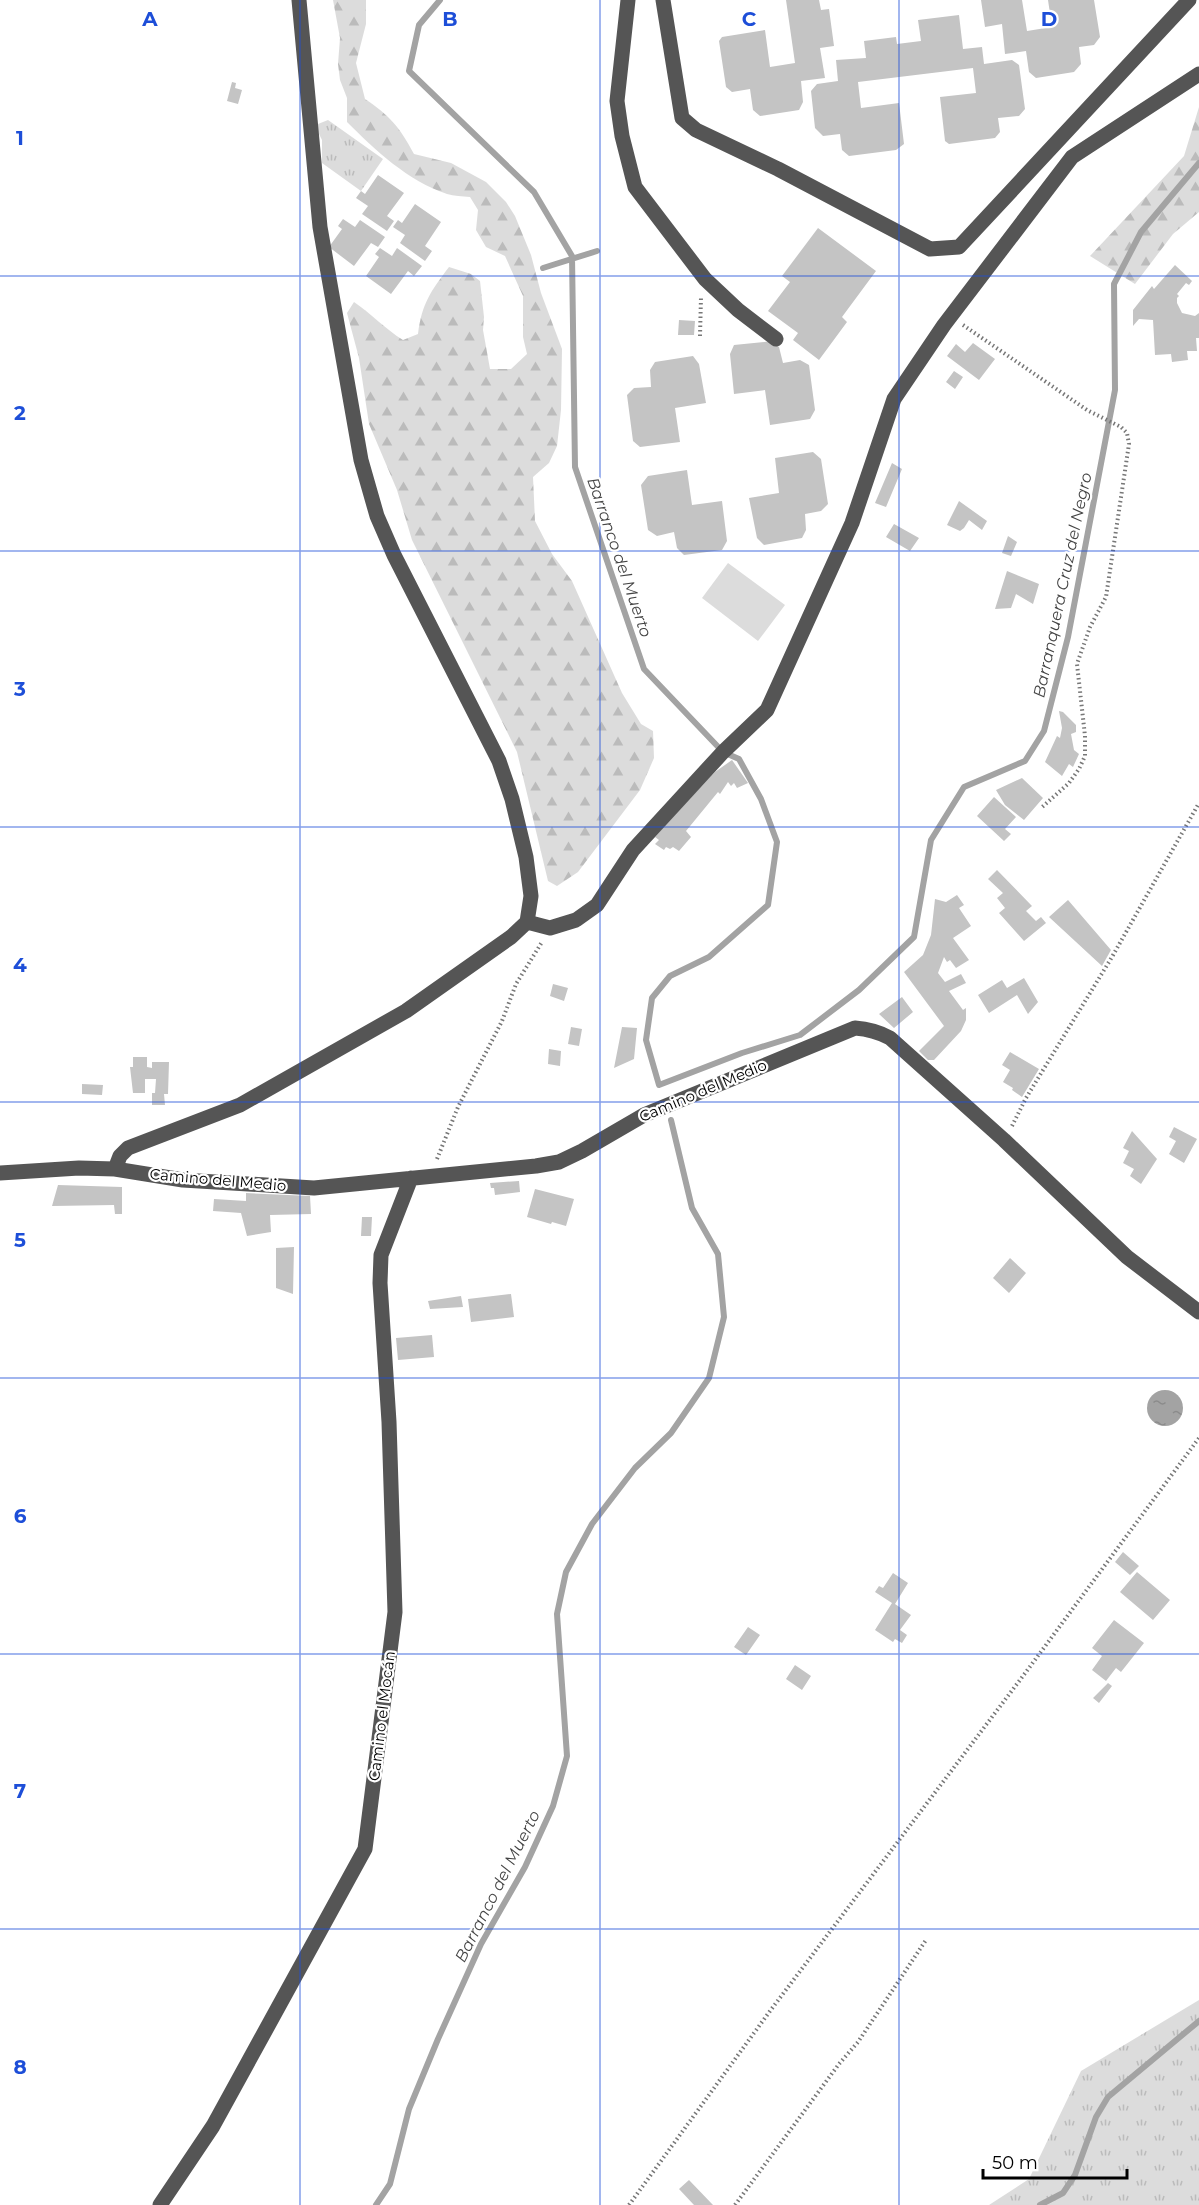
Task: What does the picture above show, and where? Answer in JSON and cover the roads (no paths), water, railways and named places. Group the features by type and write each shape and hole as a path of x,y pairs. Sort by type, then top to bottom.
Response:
{"street":[{"path":"115,1169 120,1155 129,1148 240,1105 406,1011 512,937 527,922 531,896 526,857 500,761 394,555 377,516 361,460 320,227 299,0"},
{"path":"628,0 617,101 622,136 635,187 705,279 738,310 776,339"},
{"path":"663,0 682,118 696,130 778,169 930,249 959,247 1189,0"},
{"path":"527,922 550,928 576,920 597,905 633,850 723,752 767,710 852,523 894,399 951,316 1072,157 1199,74"},
{"name":"Camino del Medio","path":"0,1173 79,1168 115,1169 183,1180 314,1188 536,1166 559,1162 644,1115 855,1028 877,1031 890,1038 1004,1140 1127,1257 1199,1312"},
{"name":"Camino el Mocán","path":"160,2205 213,2126 365,1849 395,1612 389,1422 380,1283 381,1256 411,1178"}],"water":[{"path":"1165,1390 1178,1395 1183,1408 1178,1421 1165,1426 1152,1421 1147,1408 1152,1395"}],"waterway":[{"name":"Barranco del Muerto","path":"440,0 419,25 409,71 534,192 572,256 575,467 644,669 723,752 739,759 761,799 777,842 768,905 709,957 670,976 652,998 646,1040 659,1085 742,1053 800,1035 859,990 914,937 931,840 964,787 1025,761 1044,731 1068,637 1115,390 1114,284 1141,232 1199,163"},
{"name":"Barranco del Muerto","path":"543,268 597,251"},
{"name":"Barranco del Muerto","path":"376,2205 390,2184 409,2109 438,2039 481,1944 525,1867 553,1806 567,1756 557,1614 566,1572 592,1524 635,1468 671,1433 709,1378 724,1317 718,1254 692,1208 671,1120"},
{"path":"1040,2205 1063,2193 1075,2175 1096,2117 1108,2097 1199,2021"}],"water label":[{"name":"Barranquera Cruz del Negro","path":"1062,585"}]}
